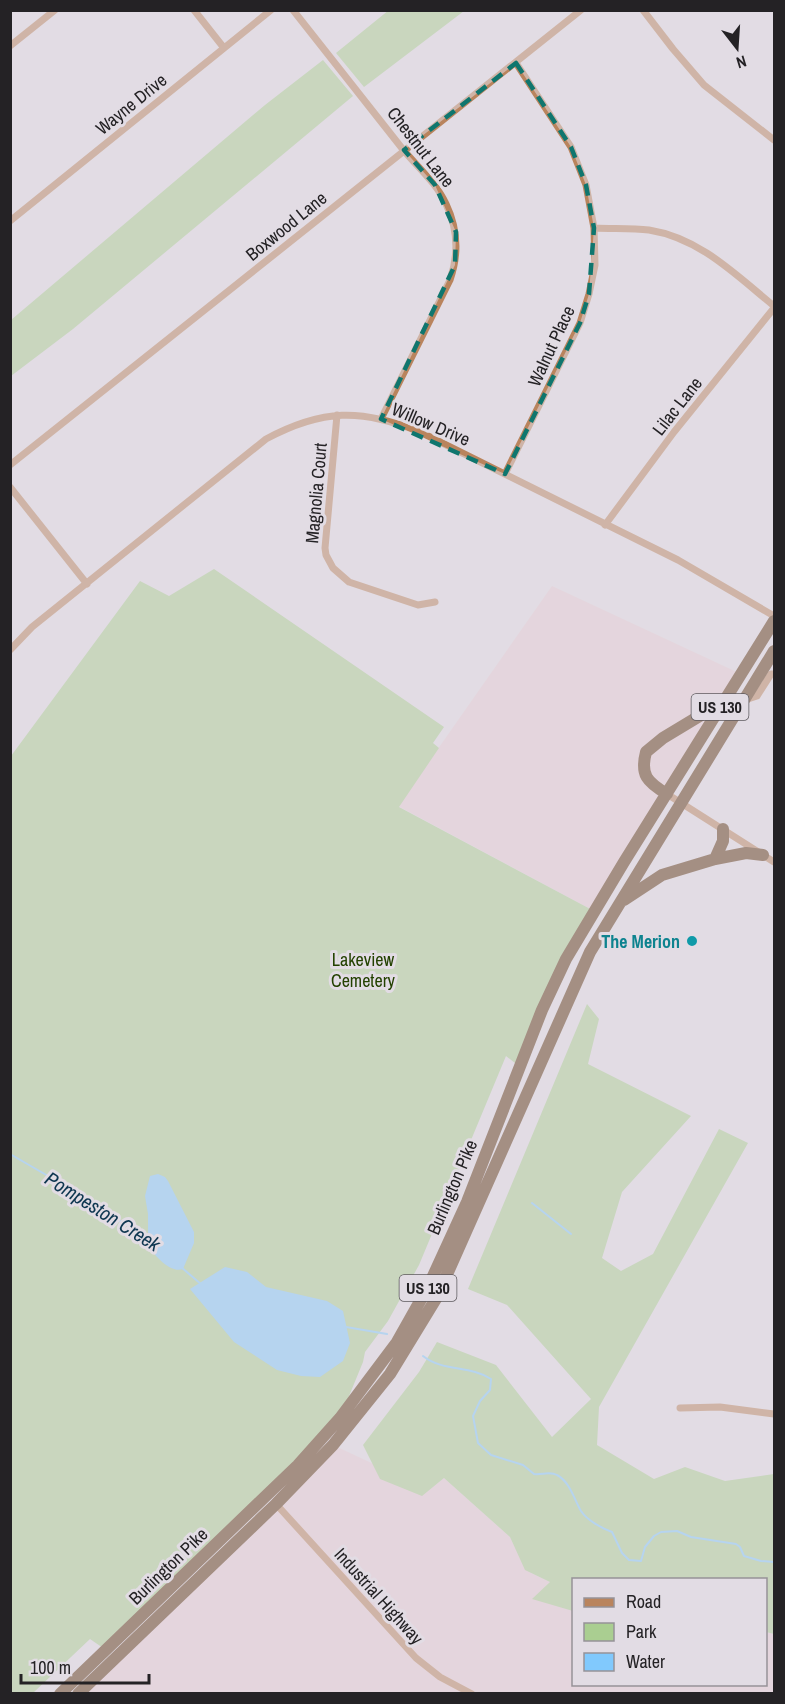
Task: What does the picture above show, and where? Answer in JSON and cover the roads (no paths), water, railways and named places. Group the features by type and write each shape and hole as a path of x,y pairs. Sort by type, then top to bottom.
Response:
{"highway":[{"name":"Burlington Pike","path":"60,1694 298,1465 340,1418 397,1342 429,1287 467,1202 554,984 594,910 774,621"},
{"name":"Burlington Pike","path":"78,1694 276,1504 333,1445 390,1374 423,1323 463,1243 590,952 774,651"},
{"path":"667,794 646,778 643,765 646,752 663,738 724,700"},
{"path":"715,859 723,841 723,829"},
{"path":"619,905 662,875 715,859 746,853 763,855"}],"street":[{"path":"10,46 55,10"},
{"path":"194,10 224,48"},
{"name":"Wayne Drive","path":"10,221 271,10"},
{"name":"Chestnut Lane","path":"293,10 404,150 435,185 446,204 456,232 455,264 450,280 381,419"},
{"name":"Boxwood Lane","path":"10,465 581,10"},
{"path":"643,10 673,50 704,85 774,140"},
{"name":"Walnut Place","path":"505,474 580,323 595,265 594,228 586,185 572,147 516,63"},
{"path":"594,228 649,230 694,244 712,255 774,307"},
{"name":"Lilac Lane","path":"605,525 674,432 774,307"},
{"name":"Willow Drive","path":"10,650 32,627 242,457 266,440 304,421 338,415 381,419 420,432 678,560 774,616"},
{"name":"Magnolia Court","path":"338,415 326,555 333,568 349,582 404,602 418,605 435,602"},
{"path":"10,487 87,584"},
{"path":"743,701 757,696 771,674 774,674"},
{"path":"667,794 774,862"},
{"path":"680,1408 720,1407 774,1414"},
{"name":"Industrial Highway","path":"276,1504 416,1658 440,1677 472,1694"}],"water":[{"path":"158,1174 168,1181 194,1232 194,1243 183,1269 173,1269 168,1266 158,1258 148,1244 148,1214 145,1196 150,1176"},
{"path":"225,1267 247,1272 266,1287 327,1301 343,1311 350,1343 343,1361 320,1377 301,1376 277,1370 234,1342 190,1289"}],"waterway":[{"name":"Pompeston Creek","path":"10,1154 150,1237"},
{"path":"532,1203 571,1234"},
{"name":"Pompeston Creek","path":"181,1267 202,1285"},
{"name":"Pompeston Creek","path":"346,1327 387,1334"},
{"name":"Pompeston Creek","path":"423,1356 439,1364 474,1372 491,1379 490,1390 480,1401 473,1416 478,1443 491,1455 523,1465 534,1474 552,1473 561,1478 568,1486 581,1511 595,1523 612,1532 622,1553 629,1560 641,1561 645,1547 654,1536 661,1532 677,1531 691,1537 736,1544 744,1556 774,1562"}],"place":[{"name":"The Merion","path":"692,941"}],"park label":[{"name":"Lakeview Cemetery","path":"363,969"}]}
